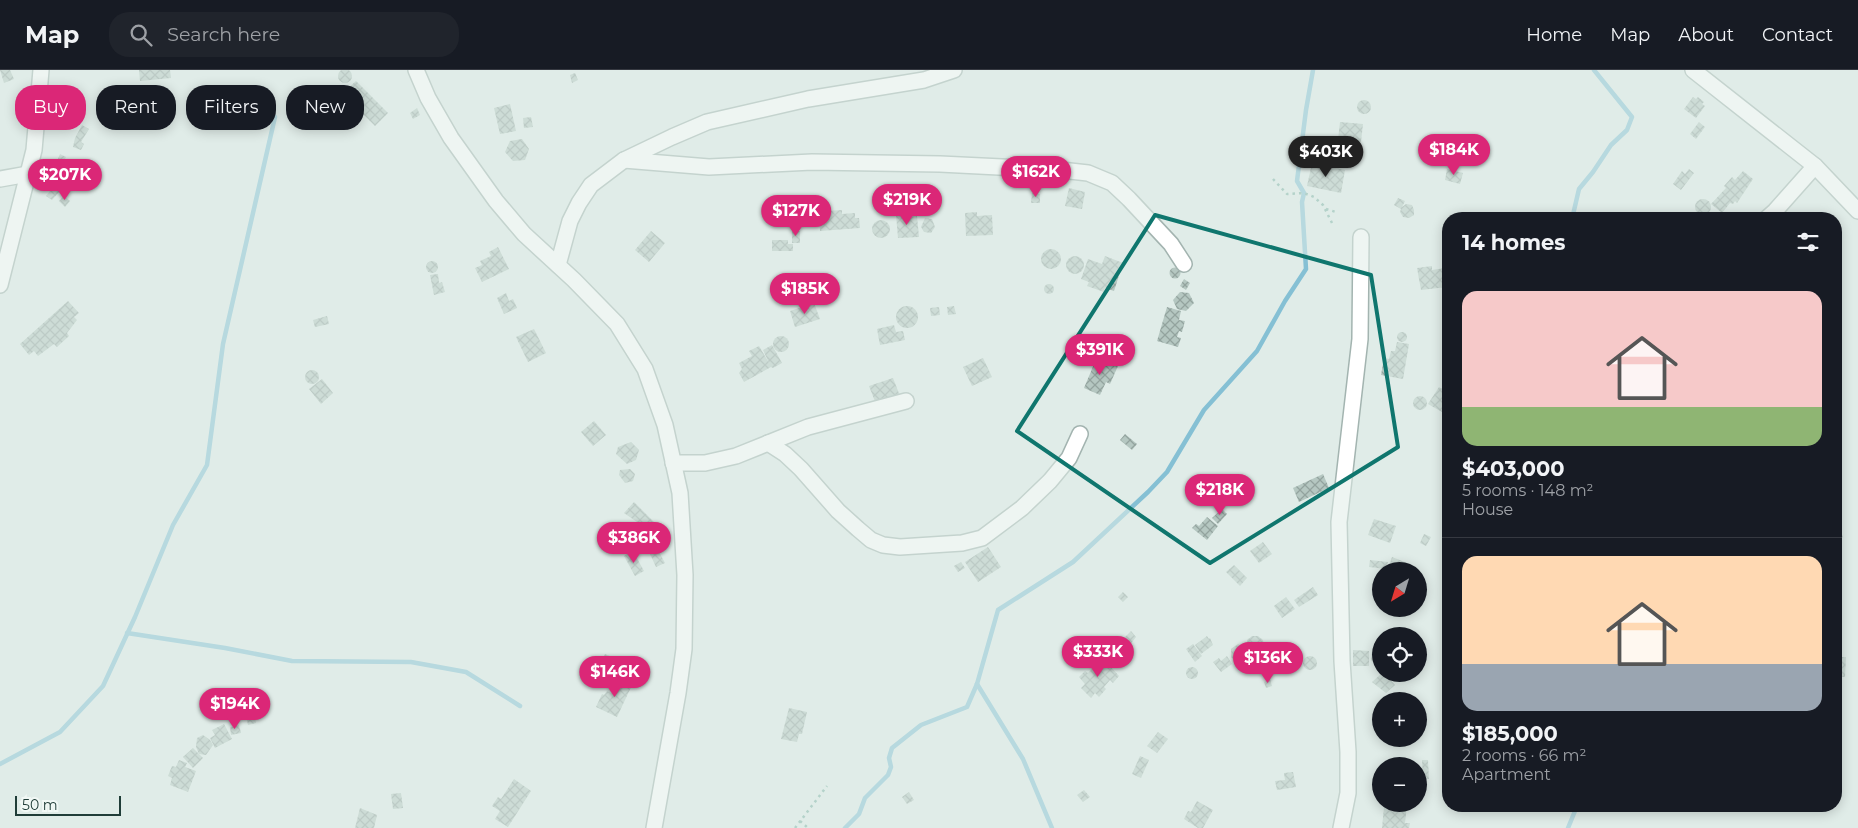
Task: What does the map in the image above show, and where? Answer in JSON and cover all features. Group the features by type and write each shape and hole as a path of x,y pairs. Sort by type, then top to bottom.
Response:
{"street":[{"path":"0,284 34,150 41,70"},
{"path":"416,70 428,98 451,138 496,201 524,234 617,324 645,368 666,425 680,493 685,575 684,649 677,702 654,828"},
{"path":"558,265 570,221 587,191 591,185 624,160 707,122 808,99 924,80 954,70"},
{"path":"1693,70 1851,196 1858,211"},
{"path":"624,160 709,167 812,162 940,164 1088,173 1112,184 1130,199 1171,244 1184,264"},
{"path":"1774,212 1815,166"},
{"path":"0,179 28,174"},
{"path":"1341,828 1348,792 1348,776 1342,661 1339,522 1360,339 1361,237"},
{"path":"673,463 705,463 736,456 808,427 906,401"},
{"path":"768,443 801,468 838,511 871,540 883,545 900,547 962,542 982,538 1022,508 1050,481 1069,458 1080,434"}],"path":[{"path":"1273,179 1287,194 1304,193 1319,202 1332,223"},
{"path":"1324,208 1336,212"},
{"path":"795,828 827,786"},
{"path":"800,821 808,828"}],"highlighted area":[{"path":"1155,215 1371,275 1398,447 1210,563 1017,431"}],"building":[{"path":"345,69 350,71 352,76 350,81 345,83 340,81 338,76 340,71"},
{"path":"0,70 10,70 14,79 4,83"},
{"path":"139,70 170,70 171,78 140,81"},
{"path":"575,73 578,80 572,83 570,75"},
{"path":"356,81 360,85 352,85"},
{"path":"364,89 388,113 375,126 364,115"},
{"path":"1693,97 1696,99 1698,97 1704,102 1702,104 1705,106 1696,118 1684,109"},
{"path":"1364,100 1369,102 1371,107 1369,112 1364,114 1359,112 1357,107 1359,102"},
{"path":"510,104 516,131 500,134 494,108"},
{"path":"417,108 420,115 413,119 410,113"},
{"path":"531,117 533,127 524,128 523,118"},
{"path":"1340,122 1363,124 1361,142 1338,140"},
{"path":"1699,122 1705,127 1696,139 1690,134"},
{"path":"86,127 89,129 81,142 84,144 81,150 73,147 79,130 86,130"},
{"path":"522,139 529,149 525,160 513,161 505,152 510,141"},
{"path":"60,154 66,157 63,163 57,161"},
{"path":"52,161 57,165 53,173 47,175 45,169"},
{"path":"63,163 75,169 67,185 55,180"},
{"path":"1312,163 1345,170 1341,193 1307,186"},
{"path":"1447,169 1463,173 1460,184 1445,180"},
{"path":"1689,169 1694,173 1681,190 1673,184 1682,171 1685,174"},
{"path":"1743,171 1753,179 1737,203 1735,201 1733,204 1730,203 1721,212 1711,204 1726,188 1724,186 1732,177 1735,180"},
{"path":"55,185 61,190 52,200 46,196"},
{"path":"1069,188 1085,192 1082,209 1065,206"},
{"path":"1032,193 1040,194 1040,203 1031,203"},
{"path":"64,196 70,201 65,207 59,201"},
{"path":"1398,198 1405,201 1402,207 1406,204 1412,205 1414,215 1409,218 1403,217 1400,212 1401,209 1394,205"},
{"path":"1703,199 1711,207 1708,212 1698,212 1695,207"},
{"path":"842,210 842,214 855,213 855,218 859,218 860,228 820,231 819,216 828,215 827,211"},
{"path":"977,212 977,216 992,215 993,235 966,236 965,213"},
{"path":"909,214 909,217 917,216 919,237 898,238 896,215"},
{"path":"925,218 932,219 935,227 931,233 924,232 921,227"},
{"path":"881,220 887,223 890,229 887,235 881,238 875,235 872,229 875,223"},
{"path":"651,231 665,243 649,262 635,250"},
{"path":"792,231 800,231 800,243 792,243"},
{"path":"772,240 788,240 788,244 793,244 793,251 772,251"},
{"path":"498,247 509,269 482,282 475,268 482,265 480,261 491,256 489,252"},
{"path":"1047,249 1055,249 1061,255 1061,263 1055,269 1047,269 1041,263 1041,255"},
{"path":"1071,256 1079,256 1084,261 1082,272 1071,274 1066,269 1066,261"},
{"path":"1105,256 1123,263 1114,291 1105,288 1104,292 1087,286 1089,282 1081,279 1088,259 1102,264"},
{"path":"434,261 437,262 437,272 430,273 427,272 426,265 427,262"},
{"path":"1432,266 1432,270 1442,268 1442,288 1421,290 1417,268"},
{"path":"1175,267 1181,273 1175,279 1169,273"},
{"path":"438,274 439,283 442,282 445,292 434,295 430,275"},
{"path":"1184,279 1190,283 1186,290 1180,286"},
{"path":"1047,284 1051,284 1054,289 1053,293 1047,294 1044,291 1044,287"},
{"path":"1180,292 1189,293 1194,303 1186,311 1177,309 1173,300"},
{"path":"506,293 509,301 513,299 517,308 504,314 497,298"},
{"path":"68,301 79,313 74,317 77,320 67,333 69,336 57,347 54,344 38,356 34,351 29,355 20,344"},
{"path":"814,303 820,319 795,327 790,311"},
{"path":"907,306 915,309 918,317 915,325 907,328 899,325 896,317 899,309"},
{"path":"954,306 956,314 948,315 947,307"},
{"path":"939,307 940,315 931,316 930,308"},
{"path":"1167,307 1181,311 1179,320 1185,321 1182,332 1179,331 1177,337 1181,338 1178,347 1157,341"},
{"path":"327,316 329,324 315,327 313,320"},
{"path":"894,325 896,332 903,331 905,340 880,345 877,329"},
{"path":"534,329 546,353 528,362 516,337"},
{"path":"1402,332 1407,337 1402,342 1397,337"},
{"path":"781,336 789,344 781,352 773,344"},
{"path":"1105,338 1112,340 1110,347 1103,345"},
{"path":"1397,342 1409,344 1403,379 1381,375 1384,358 1389,359 1391,351 1395,351"},
{"path":"772,345 782,363 744,382 739,373 742,369 739,363 752,356 749,351 759,346 769,363 763,350"},
{"path":"1116,348 1124,356 1116,364 1108,356"},
{"path":"1097,357 1118,366 1110,384 1106,382 1100,395 1084,388"},
{"path":"983,358 992,377 972,386 963,367"},
{"path":"312,370 317,372 319,377 317,382 312,384 307,382 305,377 307,372"},
{"path":"893,378 900,396 876,404 869,386"},
{"path":"322,379 333,393 321,404 309,389"},
{"path":"1439,387 1442,389 1442,412 1428,404"},
{"path":"1417,396 1423,396 1427,403 1423,410 1417,410 1413,406 1413,400"},
{"path":"594,421 606,435 593,446 581,432"},
{"path":"1125,434 1137,444 1132,450 1120,440"},
{"path":"631,442 639,450 636,460 627,464 616,454 618,447"},
{"path":"630,469 635,474 633,481 625,483 619,475 620,470"},
{"path":"1323,474 1329,488 1299,502 1293,488"},
{"path":"634,502 658,526 650,534 640,525 638,527 635,524 637,522 624,513"},
{"path":"1222,509 1227,514 1218,524 1212,518"},
{"path":"1207,517 1218,526 1207,540 1192,528 1196,524 1199,526"},
{"path":"1374,519 1396,526 1390,543 1368,535"},
{"path":"667,530 668,540 662,540 661,531"},
{"path":"1424,534 1431,537 1426,546 1420,543"},
{"path":"648,536 653,538 655,543 653,548 648,550 643,548 641,543 643,538"},
{"path":"1263,542 1272,554 1259,563 1250,551"},
{"path":"988,547 1001,567 978,582 965,562"},
{"path":"657,548 665,563 656,567 649,552"},
{"path":"633,551 644,571 635,576 624,556"},
{"path":"1392,557 1405,562 1390,562"},
{"path":"1370,560 1388,562 1372,562 1372,567 1369,567"},
{"path":"961,562 965,568 958,572 954,566"},
{"path":"1234,565 1247,578 1240,586 1226,572"},
{"path":"1313,587 1318,595 1299,607 1294,600"},
{"path":"1123,592 1128,597 1123,602 1118,597"},
{"path":"1286,597 1295,609 1282,618 1274,606"},
{"path":"1131,631 1136,637 1126,650 1121,644 1126,640 1124,638"},
{"path":"1207,636 1213,645 1201,654 1195,645"},
{"path":"1252,636 1258,636 1263,640 1264,646 1261,651 1254,654 1248,650 1244,661 1235,661 1231,657 1231,649 1238,644 1247,649 1247,640"},
{"path":"1193,644 1202,656 1195,662 1186,649"},
{"path":"1353,650 1369,651 1369,666 1353,666"},
{"path":"605,654 610,656 606,668 600,665"},
{"path":"1101,656 1119,676 1113,683 1110,680 1104,687 1106,689 1099,697 1095,693 1091,698 1081,688 1085,684 1079,677 1085,671 1088,673 1097,664 1095,663"},
{"path":"1227,656 1232,664 1221,672 1213,662 1219,658 1221,661"},
{"path":"1307,656 1313,656 1317,663 1313,670 1307,670 1303,666 1303,660"},
{"path":"1842,657 1846,657 1845,677 1842,677"},
{"path":"633,664 641,668 641,677 635,680 627,677 627,668"},
{"path":"1190,667 1194,667 1198,673 1194,679 1190,679 1186,675 1186,671"},
{"path":"621,678 633,683 617,717 596,707 602,694 604,695 607,691 613,694"},
{"path":"1270,679 1272,686 1266,688 1264,682"},
{"path":"1372,682 1392,682 1395,685 1385,692"},
{"path":"789,708 807,712 802,734 799,734 797,742 781,739"},
{"path":"255,718 256,723 248,725 247,720"},
{"path":"224,724 232,739 215,748 210,738 215,735 212,730"},
{"path":"239,725 241,733 231,735 230,727"},
{"path":"1158,732 1168,739 1157,753 1147,746"},
{"path":"203,735 213,745 206,755 199,754 196,747 197,738"},
{"path":"193,748 203,758 193,768 183,757"},
{"path":"1140,756 1149,760 1141,778 1132,774"},
{"path":"179,760 187,763 185,767 196,771 188,792 170,785 172,778 168,776 172,766 176,767"},
{"path":"1427,760 1428,760 1429,779 1427,779"},
{"path":"1293,772 1296,787 1277,790 1275,781 1285,780 1284,773"},
{"path":"514,779 531,791 508,827 495,819 500,811 492,806 498,797 501,799"},
{"path":"1084,790 1090,797 1083,802 1077,795"},
{"path":"909,792 914,800 907,804 902,797"},
{"path":"401,793 403,808 393,809 391,794"},
{"path":"1197,801 1213,810 1203,828 1198,828 1184,819 1188,811 1191,812"},
{"path":"360,808 377,815 374,828 355,828"},
{"path":"1384,812 1406,812 1405,823 1410,823 1409,828 1382,828"}],"waterway":[{"path":"845,828 859,814 865,798 888,775 891,767 889,758 892,748 921,725 967,707 977,684 998,610 1073,562 1148,492 1167,472 1204,410 1257,351 1285,301 1306,269 1302,202 1304,193 1297,181 1313,70"},
{"path":"1574,212 1579,189 1611,145 1627,130 1632,117 1594,70"},
{"path":"0,764 60,732 103,686 135,617 173,525 207,465 223,344 272,130"},
{"path":"127,633 225,648 292,661 411,662 466,672 520,706"},
{"path":"977,684 1023,759 1052,828"},
{"path":"1568,828 1575,812"}]}
